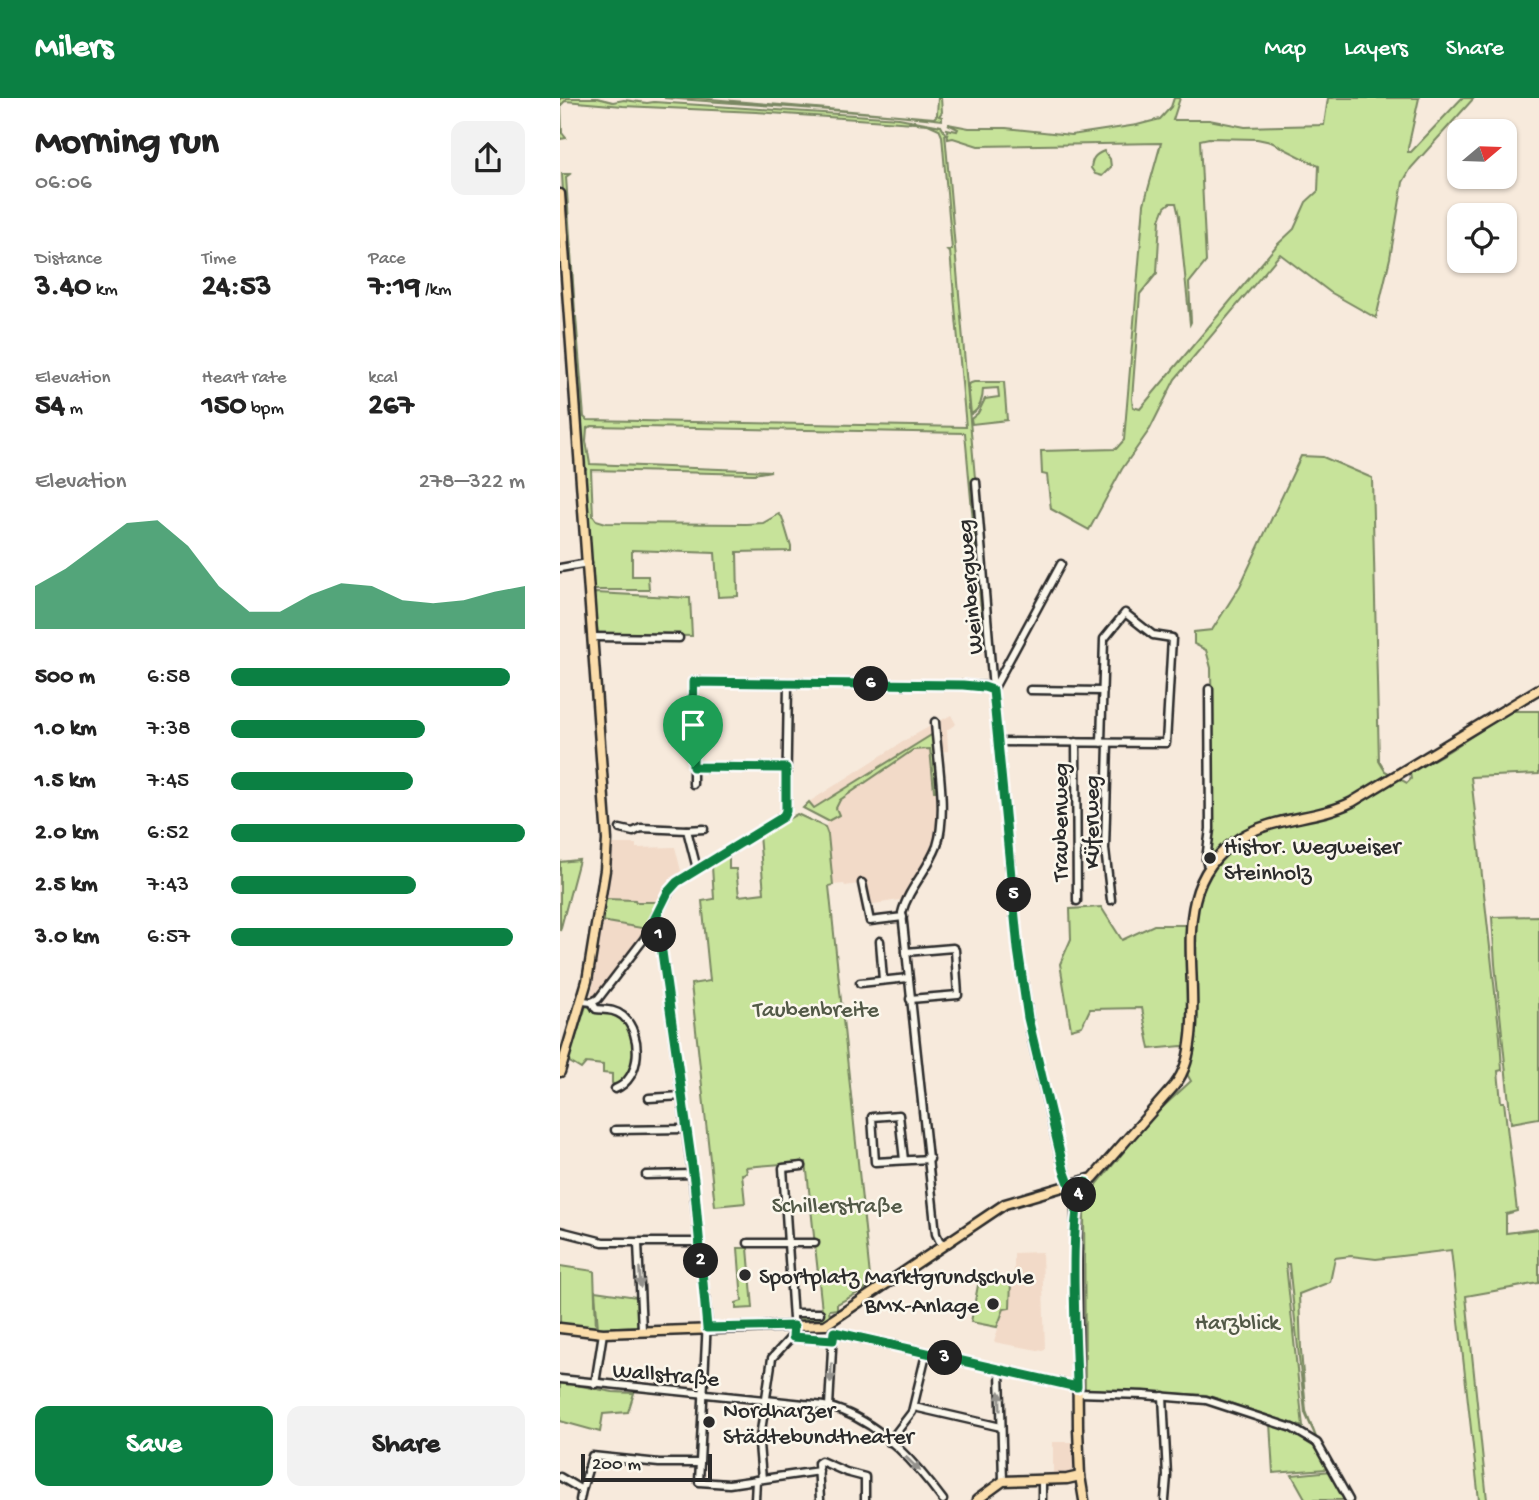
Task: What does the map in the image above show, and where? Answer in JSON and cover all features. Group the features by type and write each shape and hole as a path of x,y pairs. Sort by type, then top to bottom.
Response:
{"main road":[{"path":"560,194 607,840 587,1001 560,1072"},
{"path":"560,1328 603,1333 820,1326 830,1322 1005,1204 1086,1182 1096,1176 1184,1071 1192,1022 1193,904 1200,881 1211,862 1235,841 1257,829 1324,813 1352,802 1539,689"},
{"path":"1076,1209 1080,1189 1086,1182"},
{"path":"1070,1186 1076,1209 1077,1390 1080,1476 1084,1500"},
{"path":"976,1500 1003,1481 1067,1479 1080,1476"}],"street":[{"name":"Weinbergweg","path":"976,482 1018,949 1028,1018 1050,1118 1070,1186"},
{"path":"560,568 588,564"},
{"path":"693,784 693,682 963,685 993,690 1061,564"},
{"name":"Küferweg","path":"1104,743 1166,743 1172,638 1153,635 1125,613 1105,638 1103,691 1105,849 1111,900"},
{"path":"593,637 679,638"},
{"path":"587,1001 598,999 644,939 668,892 682,878 783,817 786,811 788,683"},
{"path":"1209,688 1210,829 1206,859 1211,862"},
{"path":"1030,690 1103,691"},
{"path":"934,722 940,833 930,862 905,904 903,917 936,1234 942,1246"},
{"path":"998,742 1104,743"},
{"name":"Traubenweg","path":"1076,742 1077,901"},
{"path":"693,767 786,768"},
{"path":"620,829 632,832 641,828 704,829"},
{"path":"688,830 697,869"},
{"path":"862,883 870,921 903,917"},
{"path":"652,924 660,938 693,1174 707,1328 699,1482 729,1484 819,1471"},
{"path":"880,941 883,980"},
{"path":"906,952 955,950 958,995 911,999"},
{"path":"860,983 908,978"},
{"path":"587,1001 596,1009 607,1009 622,1015 633,1035 636,1055 634,1068 628,1081 615,1089"},
{"path":"649,1098 682,1096"},
{"path":"875,1162 871,1118 896,1114 900,1116 904,1160"},
{"path":"615,1129 686,1129"},
{"path":"865,1163 930,1158"},
{"path":"755,1500 759,1479 759,1444 772,1359 793,1337 794,1326 783,1168 802,1166"},
{"path":"646,1175 693,1174"},
{"path":"560,1231 603,1242 699,1242"},
{"path":"638,1243 642,1330"},
{"path":"748,1243 815,1243"},
{"path":"794,1313 820,1313"},
{"path":"829,1407 833,1336 830,1322"},
{"path":"595,1384 603,1333"},
{"path":"793,1337 833,1336 926,1354 1077,1390 1206,1400 1304,1434 1317,1443 1349,1500"},
{"path":"889,1442 909,1418 914,1407 926,1354"},
{"path":"1000,1371 1003,1481"},
{"name":"Wallstraße","path":"560,1379 829,1407 858,1419 889,1442 916,1465 943,1500"},
{"path":"1163,1396 1167,1476 1165,1500"},
{"path":"914,1407 1000,1427"},
{"path":"580,1500 595,1446"},
{"path":"592,1456 652,1462 700,1463"},
{"path":"820,1500 820,1461 865,1477 865,1500"},
{"path":"560,1477 582,1490"},
{"path":"1042,1480 1042,1500"}],"shaded area":[{"path":"951,715 956,724 947,730 948,751 934,752 932,734 813,808 809,802 909,738"},
{"path":"930,749 937,819 929,855 905,899 868,905 865,883 833,885 825,827 828,821 839,815 836,808 840,800 913,750"},
{"path":"612,844 636,844 636,848 675,847 682,875 666,891 661,902 605,899"},
{"path":"601,921 647,929 597,994 591,997"},
{"path":"1042,1252 1045,1349 1043,1351 994,1342 1004,1309 1010,1308 1014,1253"},
{"path":"1053,1442 1074,1442 1074,1469 1068,1475 1053,1476"}],"green space":[{"path":"560,98 597,98 613,102 624,100 899,118 941,126 945,133 975,478 975,517 981,548 978,548 979,560 982,560 982,570 979,571 983,576 984,590 981,591 988,643 984,643 965,433 587,428 590,464 771,471 754,474 591,470 593,516 596,520 606,523 746,524 763,523 779,514 791,547 791,551 737,552 738,596 718,597 715,553 632,550 632,576 648,576 649,590 592,590 583,471 586,469 583,467 572,317 576,317 584,417 587,420 966,427 950,252 946,250 952,250 942,136 939,129 928,124 565,101 561,105 562,133 566,138 560,139"},
{"path":"664,98 698,98 934,118 937,115 938,98 941,98 942,112 939,116 942,120 898,115"},
{"path":"1174,98 1180,98 1173,120 1209,120 1245,127 1324,125 1328,98 1419,98 1408,148 1408,152 1411,152 1462,98 1474,98 1455,119 1447,119 1447,128 1411,168 1403,182 1376,318 1330,292 1280,254 1175,379 1150,429 1122,469 1089,530 1051,509 1047,475 1042,474 1041,451 1116,449 1124,440 1144,204 1161,143 978,146 953,138 948,139 947,129 958,129 948,124 969,128 1006,128 1071,135 1160,119 1171,107","holes":["1257,139 1271,142 1319,166 1318,191 1306,202 1294,229 1277,245 1140,409 1133,407 1140,294 1157,273 1160,220 1165,207 1176,203 1179,216 1190,324 1189,283 1206,262 1200,140"]},
{"path":"1104,151 1110,159 1111,167 1102,176 1095,174 1091,168 1094,158"},
{"path":"562,174 570,174 566,177 575,312 571,312 568,231 565,226"},
{"path":"1004,382 1007,420 972,424 971,419 978,413 985,399 999,397 998,388 983,389 977,410 971,414 968,384"},
{"name":"Harzblick","path":"1301,456 1323,457 1372,478 1379,761 1385,771 1407,783 1411,779 1410,773 1511,711 1539,711 1539,774 1471,777 1500,1037 1502,1070 1498,1071 1501,1102 1504,1102 1517,1211 1506,1214 1506,1233 1539,1229 1539,1283 1466,1296 1487,1500 1479,1500 1451,1250 1376,1259 1351,1256 1335,1258 1330,1282 1299,1294 1306,1411 1316,1437 1305,1413 1289,1264 1286,1264 1303,1427 1206,1395 1085,1389 1084,1206 1089,1194 1152,1117 1191,1081 1187,1074 1193,1049 1182,1046 1150,1049 1142,1008 1090,1009 1082,1026 1071,1029 1060,964 1071,939 1070,909 1101,907 1122,940 1154,925 1193,925 1197,894 1214,864 1208,858 1213,823 1211,668 1206,650 1194,644 1194,632 1212,630 1240,586"},
{"path":"593,595 690,598 692,636 598,634"},
{"path":"933,734 936,791 930,749 913,750 840,800 836,808 839,815 828,821 803,808 809,802 814,808"},
{"path":"797,814 825,827 828,835 833,885 829,886 871,1286 837,1304 837,1309 829,1310 830,1317 820,1321 798,1321 798,1315 822,1310 806,1162 746,1167 747,1173 742,1174 745,1203 715,1206 691,984 710,981 702,901 714,899 712,866 729,855 729,869 736,869 739,896 764,893 759,835"},
{"path":"579,860 560,931 560,862"},
{"path":"605,899 661,902 647,929 601,921"},
{"path":"1539,916 1539,1118 1511,1123 1492,917"},
{"path":"586,1006 610,1011 628,1026 634,1043 634,1061 629,1075 617,1087 612,1083 612,1074 603,1073 603,1065 586,1063 581,1069 568,1061"},
{"name":"Sportplatz Marktgrundschule","path":"738,1248 748,1248 753,1308 736,1309 736,1303 742,1301"},
{"path":"560,1266 594,1271 596,1328 560,1323"},
{"name":"BMX-Anlage","path":"979,1280 1011,1280 1010,1308 1004,1309 997,1327 971,1322"},
{"path":"595,1291 637,1297 638,1326 598,1328"},
{"path":"560,1382 634,1393 628,1412 603,1414 600,1432 560,1421"},
{"path":"1270,1423 1305,1438 1329,1467 1273,1473"},
{"path":"1331,1471 1348,1500 1306,1500 1292,1475"}],"place":[{"name":"Histor. Wegweiser Steinholz","path":"1210,858"},
{"name":"Sportplatz Marktgrundschule","path":"745,1275"},
{"name":"BMX-Anlage","path":"993,1304"},
{"name":"Nordharzer Städtebundtheater","path":"709,1422"}],"route":[{"path":"693,682 963,685 993,690 1018,949 1031,1034 1064,1170 1070,1186 1086,1182 1079,1192 1075,1223 1077,1387 834,1332 833,1340 793,1337 794,1326 707,1328 694,1180 659,933 652,924 668,892 677,882 783,817 786,811 786,768 693,767 693,682"}],"park label":[{"name":"Taubenbreite","path":"816,1008"},
{"name":"Schillerstraße","path":"837,1204"}]}
